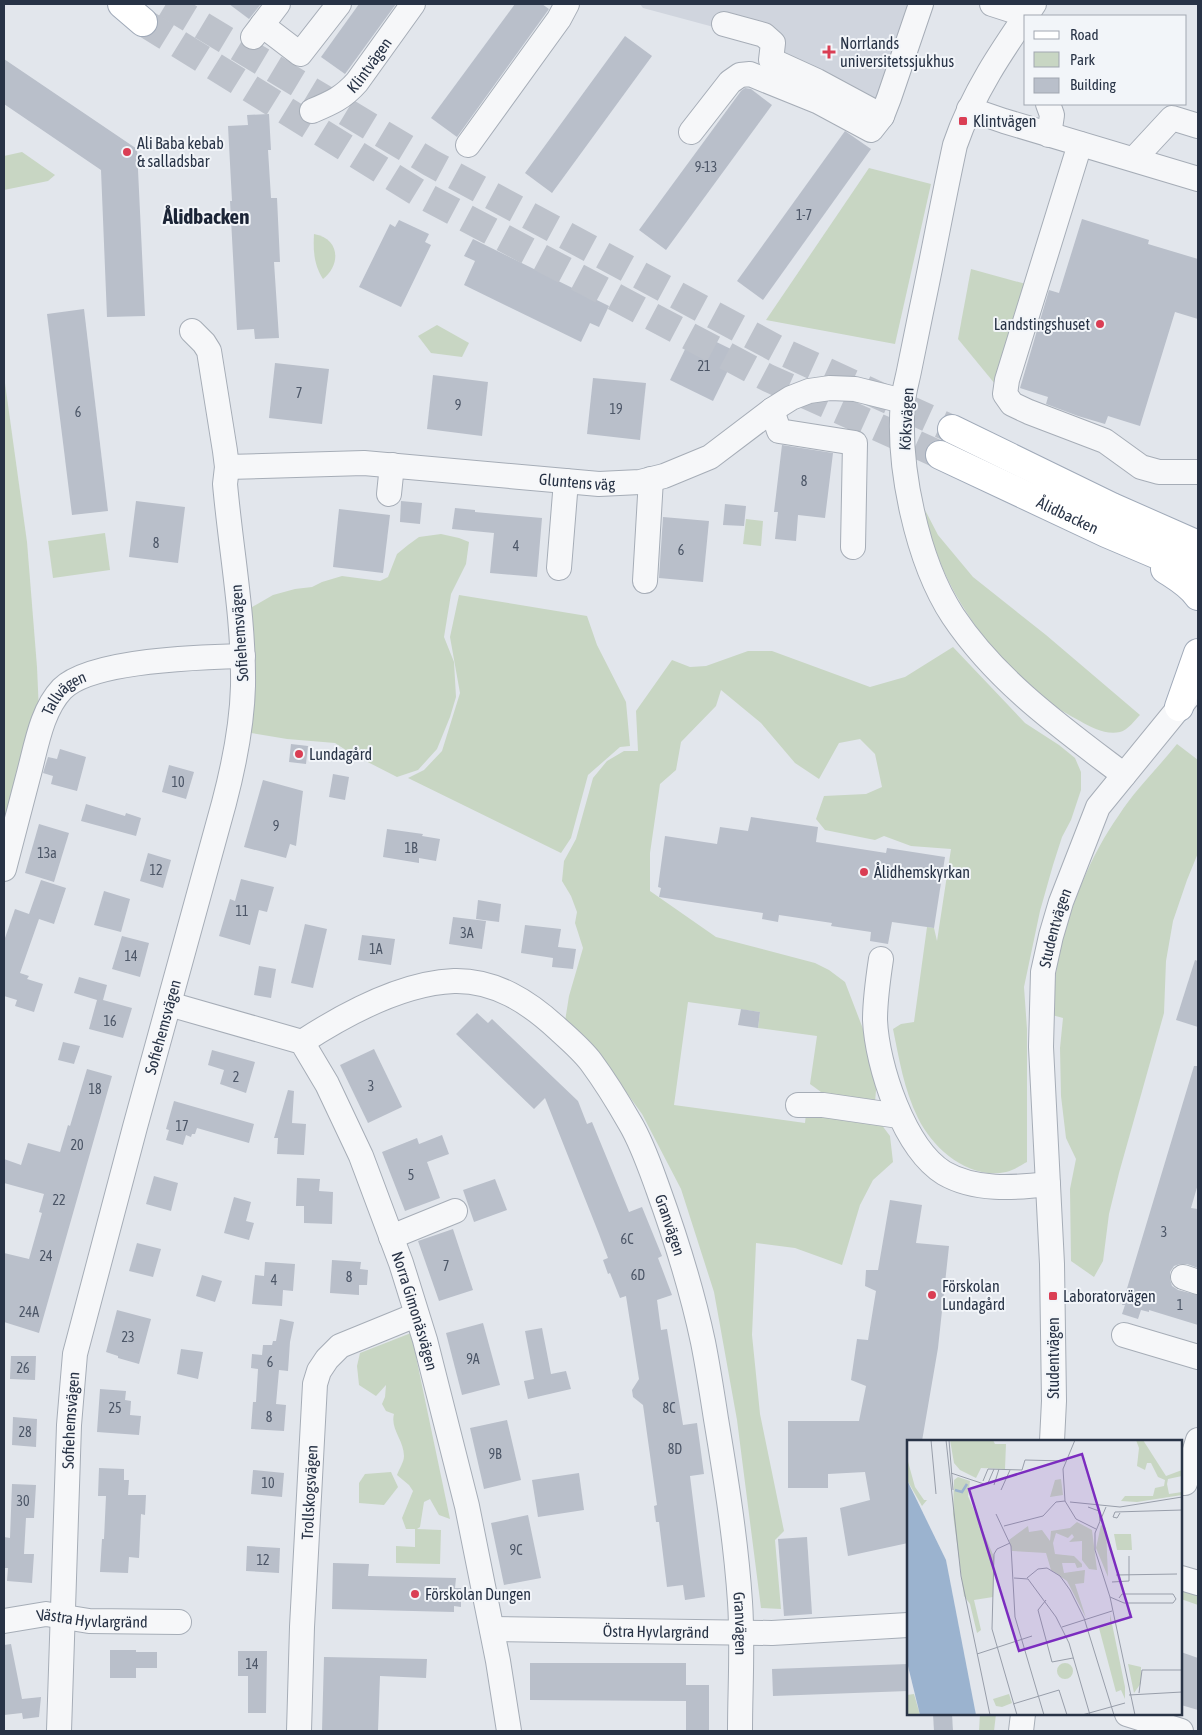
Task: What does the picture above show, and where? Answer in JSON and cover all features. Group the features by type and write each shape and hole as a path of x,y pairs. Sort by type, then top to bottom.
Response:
{"main road":[{"path":"122,4 143,22"},
{"name":"Ålidbacken","path":"952,429 1112,507 1198,545"},
{"name":"Ålidbacken","path":"940,454 1106,533 1198,572"},
{"path":"1106,533 1183,580 1194,589 1198,596"},
{"name":"Studentvägen","path":"1179,707 1198,653"}],"street":[{"path":"278,4 258,31 300,54 339,4"},
{"name":"Klintvägen","path":"312,112 347,94 413,4"},
{"path":"468,145 559,19 566,4"},
{"path":"691,132 730,82 740,75 750,74 819,102 871,130 882,116 921,4"},
{"path":"992,4 1030,10"},
{"name":"Köksvägen","path":"1024,19 980,87 955,145 903,401 904,465 911,508 918,534 939,592 952,615 1001,674 1045,715 1124,775"},
{"path":"724,24 764,35 773,43 771,60 817,81 882,116"},
{"path":"1048,105 1052,115 1049,134"},
{"path":"969,109 996,119 1198,179"},
{"path":"1134,160 1172,118 1198,126"},
{"path":"1080,144 1007,380 1005,394 1012,404 1029,412 1105,441 1140,467 1159,472 1198,472"},
{"name":"Sofiehemsvägen","path":"59,1731 69,1425 75,1354 234,765 239,731 243,688 243,656 225,484 227,467 209,351 204,342 192,331"},
{"name":"Gluntens väg","path":"227,467 334,463 392,465 566,481 621,484 651,479 710,457 790,398 809,391 830,388 855,389 903,401"},
{"path":"772,410 779,431 855,442 853,547"},
{"path":"389,494 392,465"},
{"path":"645,581 651,479"},
{"path":"559,568 566,481"},
{"name":"Tallvägen","path":"4,869 47,713 62,689 75,680 106,669 203,657 243,656"},
{"name":"Studentvägen","path":"1052,1440 1054,1401 1053,1296 1040,1047 1044,972 1051,936 1061,902 1098,807 1198,685"},
{"path":"881,959 876,1008 877,1036 899,1116 926,1158 945,1173 973,1184 1015,1188 1048,1184"},
{"name":"Granvägen","path":"302,1042 353,1012 412,988 454,981 491,986 524,1001 542,1014 589,1060 631,1124 650,1167 672,1228 690,1288 703,1342 728,1487 740,1604 740,1731"},
{"path":"169,1004 302,1042"},
{"name":"Norra Gimonäsvägen","path":"302,1042 327,1084 361,1156 391,1237 425,1340 462,1484 492,1629 509,1731"},
{"path":"798,1105 823,1105 899,1116"},
{"path":"391,1237 455,1212"},
{"name":"Trollskogsvägen","path":"299,1731 302,1627 315,1384 319,1371 327,1359 340,1346 416,1315"},
{"path":"1124,1335 1198,1357"},
{"path":"1188,1485 1198,1440"},
{"path":"1182,1578 1198,1583"},
{"name":"Västra Hyvlargränd","path":"4,1621 46,1614 89,1621 179,1622"},
{"name":"Östra Hyvlargränd","path":"492,1629 772,1633 907,1626"},
{"path":"1021,1731 1023,1715"},
{"path":"1130,1715 1181,1731"}],"shaded area":[{"name":"Norrlands universitetssjukhus","path":"640,4 914,4 870,114 762,40 643,8"}],"green space":[{"path":"22,152 55,175 48,181 4,190 4,156"},
{"path":"869,168 931,184 895,344 766,320"},
{"path":"314,234 322,236 329,241 335,252 333,266 323,279 315,258"},
{"path":"971,269 1033,286 1000,390 958,339"},
{"path":"437,325 469,343 462,357 431,353 418,336"},
{"path":"4,376 27,542 37,667 40,735 4,869"},
{"path":"925,510 938,535 973,577 1046,635 1140,715 1131,725 1123,731 1115,733 1104,732 1085,724 1044,699 1012,670 971,620 948,580 938,558"},
{"path":"746,519 763,521 761,546 743,544"},
{"path":"105,533 110,570 53,578 48,541"},
{"path":"441,534 469,542 466,564 451,594 444,637 454,662 456,697 437,749 418,770 397,777 335,743 287,739 239,731 240,614 273,595 312,587 342,576 380,581 388,577 397,554 408,545 419,537"},
{"path":"459,595 587,616 597,645 626,702 630,746 620,747 588,775 571,838 561,853 408,778 424,770 442,751 460,693 450,637"},
{"path":"953,647 1025,723 1075,758 1081,772 1081,790 1053,865 1040,911 1024,987 1027,1029 1027,1162 1014,1169 1006,1172 992,1173 966,1167 954,1160 933,1141 918,1118 909,1096 902,1074 893,1029 901,1024 914,1022 927,927 934,928 937,941 951,849 911,846 884,836 875,840 825,830 816,819 824,796 866,794 882,787 875,754 860,739 839,743 819,779 795,763 761,723 721,690 716,706 681,742 676,770 660,784 650,853 650,891 716,937 815,963 829,970 845,982 878,1068 875,1102 858,1105 821,1092 810,1084 817,1036 758,1028 760,1012 688,1002 674,1105 805,1123 807,1105 881,1124 890,1136 893,1162 873,1180 860,1205 842,1265 795,1248 756,1243 752,1335 760,1414 784,1531 775,1540 781,1609 761,1608 737,1420 714,1292 681,1189 642,1114 608,1067 563,1034 569,996 583,948 575,923 577,912 571,896 562,881 564,861 576,839 593,778 607,761 624,751 638,751 636,711 672,660 690,667 706,666 748,651 772,651 870,687 905,677"},
{"path":"1177,744 1198,760 1198,853 1173,921 1166,961 1164,1013 1119,1173 1109,1214 1103,1261 1094,1277 1071,1261 1070,1189 1076,1159 1066,1138 1061,1096 1060,1048 1063,1018 1052,1015 1059,954 1076,899 1099,847 1125,806"},
{"path":"411,1333 450,1519 439,1515 430,1499 424,1502 420,1527 417,1529 441,1530 440,1564 396,1563 396,1546 415,1547 415,1529 406,1529 402,1518 413,1491 397,1475 404,1456 402,1445 395,1430 394,1414 386,1411 382,1404 386,1385 376,1396 359,1385 357,1366 360,1353"},
{"path":"391,1472 398,1487 384,1505 359,1503 359,1483 365,1474"},
{"path":"1182,1586 1198,1591 1198,1605 1182,1599"},
{"path":"980,1715 996,1715 994,1731 979,1731"}],"building":[{"path":"229,4 261,4 249,19"},
{"path":"359,4 396,4 345,74 321,57"},
{"path":"515,4 542,4 549,9 457,137 431,118"},
{"path":"625,36 652,56 552,193 525,173"},
{"path":"4,59 137,149 145,316 107,317 101,170 4,104"},
{"path":"745,88 751,89 772,105 666,250 639,230"},
{"path":"269,114 271,150 268,150 271,198 277,198 280,262 274,262 279,338 255,339 254,329 237,330 228,126 248,125 247,115"},
{"path":"845,131 871,149 763,300 737,281"},
{"name":"Landstingshuset","path":"1082,219 1149,240 1148,244 1198,259 1198,319 1175,312 1140,426 1108,416 1105,424 1078,416 1046,404 1048,397 1020,388 1049,290 1059,293"},
{"path":"399,220 429,234 425,242 431,245 401,307 359,287 390,224 395,227"},
{"path":"473,239 609,306 599,327 590,323 581,342 464,285 475,261 464,256"},
{"path":"84,309 108,511 72,515 47,314"},
{"path":"694,331 737,352 713,401 670,380"},
{"path":"275,363 329,369 322,424 269,418"},
{"path":"433,375 488,382 482,436 427,429"},
{"path":"593,378 646,383 640,440 587,434"},
{"path":"782,445 833,453 825,518 798,515 796,541 775,539 778,512 774,512"},
{"path":"136,501 185,507 178,563 129,557"},
{"path":"401,501 422,503 420,524 400,522"},
{"path":"725,504 746,506 744,526 723,525"},
{"path":"455,508 475,510 475,512 542,518 537,577 490,573 494,533 452,529"},
{"path":"339,509 390,515 383,573 333,567"},
{"path":"663,517 709,521 703,582 659,578"},
{"name":"Lundagård","path":"291,744 308,746 306,764 289,762"},
{"path":"60,749 86,757 77,791 51,784 53,776 43,773 48,757 57,759"},
{"path":"169,765 194,772 186,799 162,792"},
{"path":"333,774 349,777 345,800 329,797"},
{"path":"263,780 303,791 296,846 290,844 286,858 244,847"},
{"path":"86,804 125,816 126,813 141,818 136,836 81,821"},
{"name":"Ålidhemskyrkan","path":"751,817 818,827 816,842 886,853 887,848 945,857 934,928 892,922 888,944 870,941 871,932 831,926 832,923 779,915 778,922 762,919 763,913 659,897 661,888 658,887 665,836 717,844 720,827 748,831"},
{"path":"39,824 69,833 54,882 25,873"},
{"path":"387,829 423,834 422,836 440,839 436,861 419,858 419,863 383,857"},
{"path":"148,853 171,860 163,888 140,881"},
{"path":"241,879 274,887 267,912 259,910 250,945 219,936 230,899 235,901"},
{"path":"41,880 66,888 54,924 39,919 20,973 29,976 27,979 43,984 34,1012 15,1006 17,1000 4,996 4,941 15,909 29,914"},
{"path":"104,891 130,899 121,932 94,925"},
{"path":"478,900 501,904 499,922 476,919"},
{"path":"453,917 486,921 482,949 449,944"},
{"path":"305,924 327,929 313,988 291,983"},
{"path":"525,925 561,929 558,947 576,949 573,969 552,967 553,958 521,953"},
{"path":"362,935 395,939 391,965 358,960"},
{"path":"122,936 149,943 140,977 112,969"},
{"path":"1195,960 1198,961 1198,1027 1176,1020"},
{"path":"259,966 276,969 271,998 254,995"},
{"path":"79,977 107,985 103,1000 132,1008 123,1038 89,1029 97,1000 74,993"},
{"path":"741,1009 760,1012 758,1028 738,1025"},
{"path":"477,1013 488,1023 492,1019 578,1101 587,1124 592,1122 629,1212 642,1207 662,1256 658,1258 672,1295 657,1300 661,1330 667,1329 683,1425 697,1423 704,1474 690,1476 705,1597 685,1600 683,1585 667,1587 659,1522 656,1522 654,1506 657,1505 643,1405 633,1397 632,1390 639,1379 626,1296 620,1298 610,1273 608,1274 603,1260 608,1258 545,1098 534,1109 456,1034"},
{"path":"63,1042 80,1046 74,1064 58,1060"},
{"path":"374,1049 402,1107 368,1123 340,1065"},
{"path":"212,1050 255,1062 246,1093 220,1084 224,1070 208,1065"},
{"path":"1194,1066 1198,1066 1198,1184 1191,1208 1198,1209 1198,1268 1187,1264 1174,1266 1170,1272 1170,1279 1172,1286 1178,1290 1198,1295 1198,1325 1149,1310 1149,1312 1141,1310 1138,1319 1122,1314 1125,1305 1122,1305"},
{"path":"87,1069 112,1076 39,1333 4,1322 4,1253 29,1259 42,1213 39,1212 44,1194 4,1183 4,1159 21,1165 28,1143 60,1152"},
{"path":"288,1090 294,1091 292,1123 306,1124 304,1155 277,1154 278,1138 274,1138"},
{"path":"174,1101 254,1124 249,1143 197,1128 195,1134 192,1134 191,1137 186,1135 183,1145 166,1140 169,1130 166,1129"},
{"path":"442,1135 449,1154 427,1162 440,1198 405,1211 382,1152 417,1138 419,1144"},
{"path":"154,1176 178,1183 171,1211 146,1204"},
{"path":"297,1178 320,1179 319,1191 333,1192 332,1224 304,1223 304,1206 296,1206"},
{"path":"495,1179 507,1210 474,1222 463,1190"},
{"path":"234,1197 251,1202 246,1221 254,1223 249,1240 224,1233"},
{"path":"890,1200 922,1205 916,1243 949,1246 938,1348 922,1440 907,1440 907,1543 848,1556 840,1508 870,1500 865,1472 828,1474 828,1488 788,1488 788,1421 859,1421 866,1386 851,1380 857,1339 868,1340 876,1291 865,1286 866,1270 878,1270"},
{"path":"453,1229 473,1290 439,1301 418,1241"},
{"path":"137,1243 161,1249 153,1277 129,1271"},
{"path":"332,1260 361,1262 360,1269 368,1270 367,1285 359,1285 359,1295 330,1293"},
{"path":"265,1262 295,1264 293,1291 283,1290 282,1306 252,1304 255,1275 264,1276"},
{"path":"202,1275 222,1281 215,1302 196,1296"},
{"path":"117,1310 151,1319 139,1364 118,1358 118,1356 106,1352"},
{"path":"280,1319 294,1322 290,1342 288,1371 279,1370 276,1404 286,1405 284,1431 251,1429 253,1402 256,1402 258,1369 251,1368 252,1354 262,1355 263,1345 272,1345 273,1341 276,1341"},
{"path":"483,1323 500,1385 462,1395 446,1333"},
{"path":"542,1328 551,1374 566,1371 571,1389 528,1399 524,1381 534,1379 525,1331"},
{"path":"181,1349 203,1352 198,1379 177,1374"},
{"path":"11,1356 36,1356 35,1380 10,1379"},
{"path":"100,1389 126,1391 125,1400 131,1401 130,1415 141,1416 139,1435 97,1432"},
{"path":"13,1417 37,1419 36,1447 12,1445"},
{"path":"507,1420 521,1480 484,1489 470,1428"},
{"path":"99,1468 124,1469 124,1480 129,1480 128,1495 146,1495 145,1515 141,1514 139,1558 129,1557 128,1573 100,1572 106,1496 98,1496"},
{"path":"253,1470 284,1473 282,1497 251,1494"},
{"path":"579,1473 584,1510 538,1517 532,1480"},
{"path":"12,1484 36,1485 34,1518 26,1518 24,1554 34,1554 32,1583 7,1581 8,1568 4,1568 4,1537 10,1538"},
{"path":"528,1515 541,1578 504,1585 491,1523"},
{"path":"807,1537 812,1614 784,1616 778,1539"},
{"path":"247,1546 280,1548 279,1573 246,1571"},
{"path":"333,1563 369,1564 368,1576 456,1578 455,1588 461,1588 461,1607 454,1606 454,1612 332,1609"},
{"path":"11,1644 22,1699 41,1697 39,1717 23,1719 22,1713 4,1715 4,1645"},
{"path":"110,1650 157,1652 157,1668 136,1668 136,1678 110,1678"},
{"path":"238,1651 267,1651 266,1713 248,1713 248,1676 238,1676"},
{"path":"1182,1652 1198,1658 1198,1710 1182,1705"},
{"path":"324,1657 427,1659 426,1678 380,1676 378,1731 322,1731"},
{"path":"530,1663 686,1663 686,1685 709,1685 709,1731 686,1731 686,1701 530,1700"},
{"path":"907,1664 907,1691 773,1696 772,1669"},
{"path":"933,1715 952,1715 953,1731 934,1731"}],"tunnel":[{"path":"166,4 431,163 779,350 952,429"},
{"path":"143,22 417,192 768,378 940,455"}],"place":[{"name":"Norrlands universitetssjukhus","path":"829,52"},
{"name":"Klintvägen","path":"963,121"},
{"name":"Ali Baba kebab & salladsbar","path":"127,152"},
{"name":"Landstingshuset","path":"1100,324"},
{"name":"Lundagård","path":"299,754"},
{"name":"Ålidhemskyrkan","path":"864,872"},
{"name":"Förskolan Lundagård","path":"932,1295"},
{"name":"Laboratorvägen","path":"1053,1296"},
{"name":"Förskolan Dungen","path":"415,1594"}],"district":[{"name":"Ålidbacken","path":"206,217"}]}
